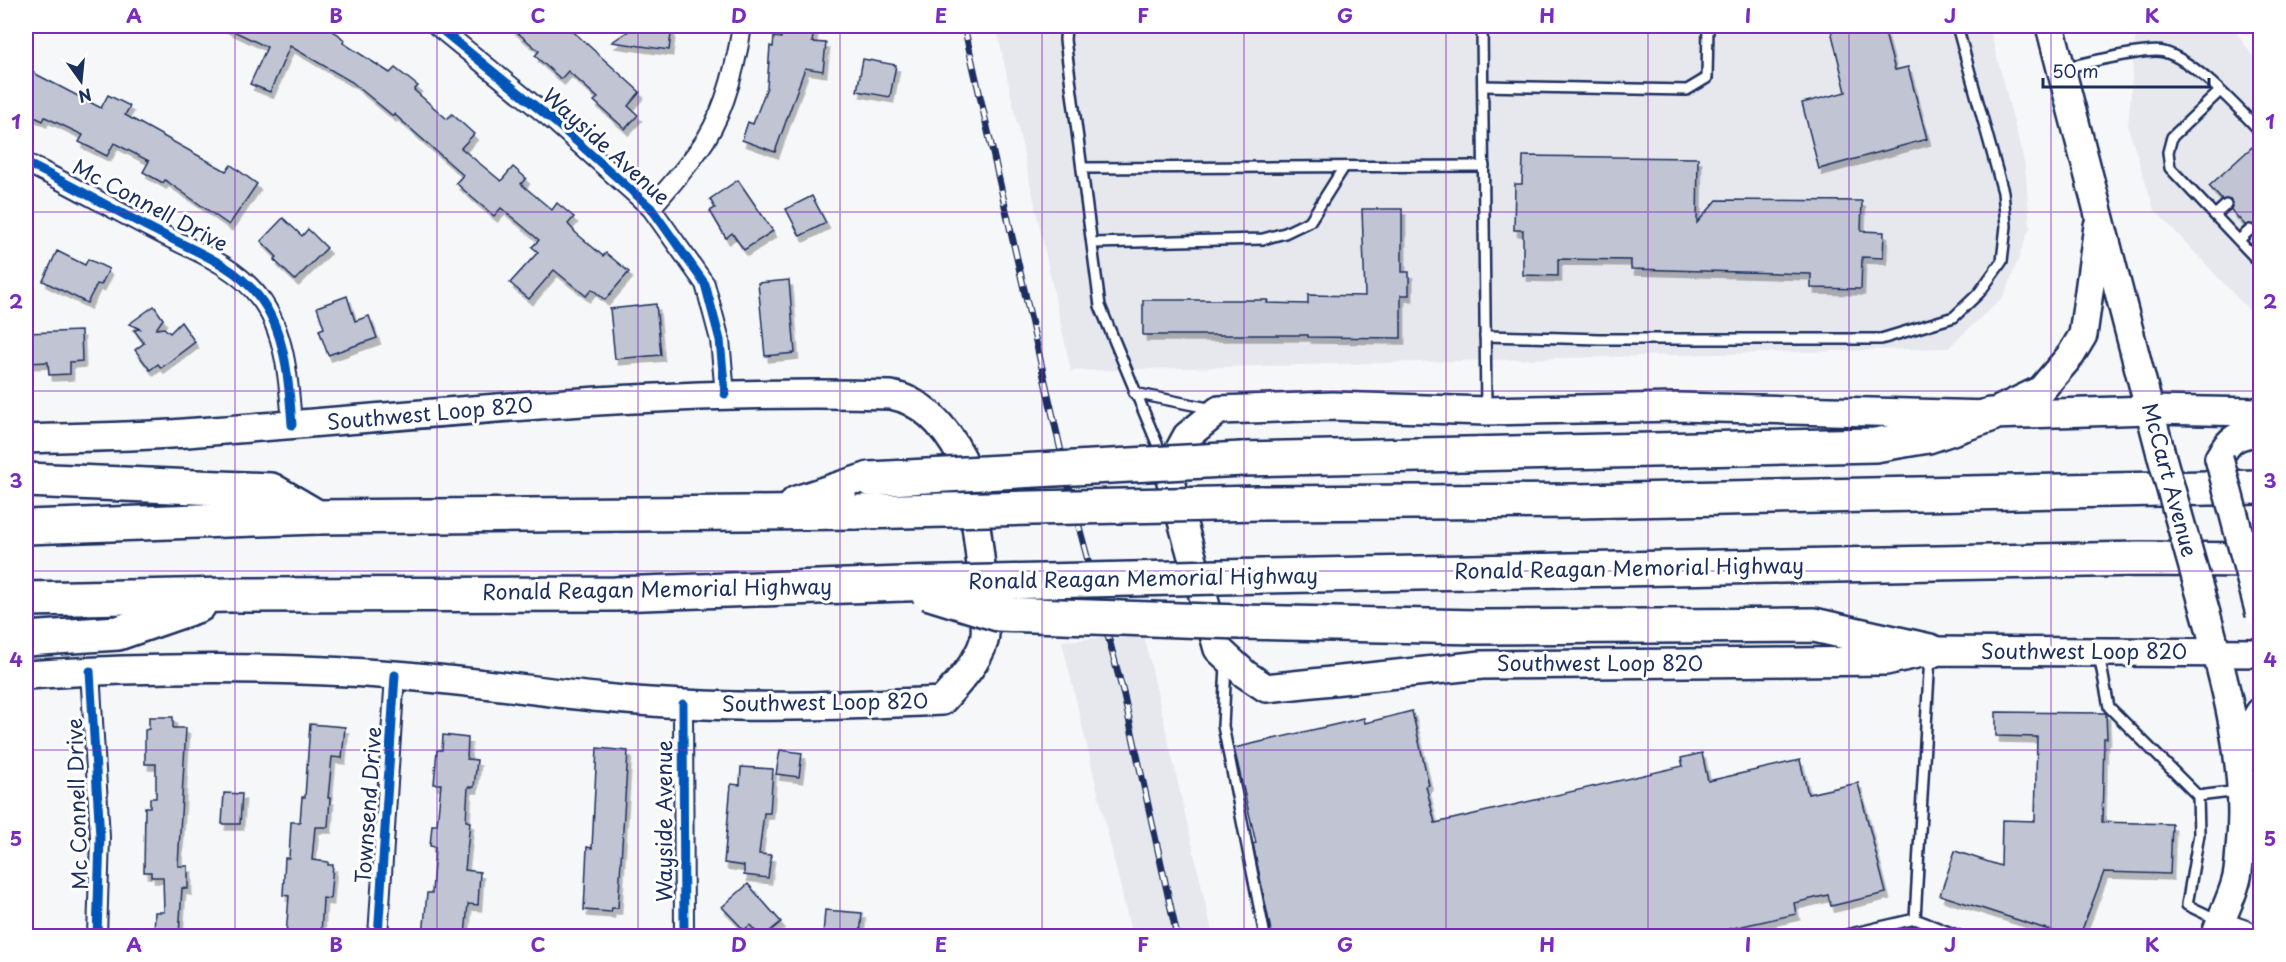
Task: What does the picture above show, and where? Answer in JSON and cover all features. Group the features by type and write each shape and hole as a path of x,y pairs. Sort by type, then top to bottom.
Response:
{"highway":[{"path":"772,511 870,479 1242,459 1875,445 1928,436 1990,415"},
{"path":"26,480 270,490 317,517"},
{"path":"26,526 317,517 856,512 1260,503 1577,501 2260,487"},
{"name":"Ronald Reagan Memorial Highway","path":"26,599 230,595 615,594 903,584 1264,576 2130,560 2260,560"},
{"path":"903,584 998,614 1477,627 1814,625 1930,651"},
{"path":"26,639 118,633 230,595"}],"main road":[{"name":"McCart Avenue","path":"2050,26 2149,410 2216,653 2241,781 2243,822 2237,880 2218,929"},
{"path":"1990,415 2041,390 2071,355 2082,335 2100,213"},
{"name":"Southwest Loop 820","path":"26,439 130,436 724,394 811,392 903,397 934,417 963,458 983,575 984,641 964,676 942,701 826,706 683,704 395,675 220,669 90,671 26,675"},
{"path":"1168,471 1186,436 1219,410 1332,406 1486,411 1678,407 1990,415 2149,410 2260,412"},
{"path":"2260,433 2241,433 2227,443 2219,458 2260,614"},
{"name":"Southwest Loop 820","path":"1168,471 1218,649 1245,674 1266,688 1482,665 1886,661 1930,651 2260,653"},
{"path":"2260,712 2248,731 2241,781 2260,832"}],"street":[{"name":"Wayside Avenue","path":"437,26 556,123 651,208 705,284 720,340 724,394"},
{"path":"651,208 700,149 714,122 737,61 742,26"},
{"name":"Mc Connell Drive","path":"26,163 87,192 154,231 224,265 260,297 276,331 288,379 292,425"},
{"name":"Mc Connell Drive","path":"90,671 100,837 97,936"},
{"name":"Townsend Drive","path":"378,936 395,675"},
{"name":"Wayside Avenue","path":"683,704 684,936"},
{"path":"2218,929 2260,935"}],"lane":[{"path":"1066,26 1065,40 1100,306 1168,471"},
{"path":"1482,26 1486,411"},
{"path":"1483,87 1687,90 1707,78 1708,26"},
{"path":"1485,336 1600,339 1881,339 1954,317 1979,293 2002,261 2006,226 2003,192 1957,26"},
{"path":"2062,69 2119,56 2163,51 2198,72 2260,131"},
{"path":"2220,91 2172,137 2168,152 2170,168 2260,263"},
{"path":"1082,168 1484,166"},
{"path":"1092,243 1263,238 1286,233 1310,221 1344,167"},
{"path":"2215,215 2226,205"},
{"path":"2239,240 2250,230"},
{"path":"1134,393 1219,410"},
{"path":"1915,919 1930,651"},
{"path":"2099,651 2109,707 2198,796 2199,834 2187,905 2218,929"},
{"path":"1226,656 1223,726 1265,936"},
{"path":"2198,796 2241,781"},
{"path":"1842,936 1915,919 1959,936"}],"shaded area":[{"path":"996,26 1989,26 2025,165 2030,227 2005,295 1948,348 1071,371"},
{"path":"2136,26 2232,26 2251,54 2260,62 2260,322 2154,209 2128,127"},
{"path":"1144,635 1213,936 1132,936 1062,641"}],"building":[{"path":"223,26 324,26 338,34 344,40 343,43 390,73 395,68 418,86 414,90 447,119 452,114 474,134 461,148 501,181 513,167 526,178 521,184 552,210 557,203 574,217 568,224 576,233 603,256 606,253 629,272 605,300 592,289 586,296 554,270 529,299 510,283 538,252 532,247 539,240 501,208 494,216 475,200 456,183 463,175 394,114 393,116 352,82 290,46 270,92 250,84 267,47"},
{"path":"510,26 567,26 640,92 628,106 638,115 625,129 594,101 598,98 568,71 561,79 535,56 539,51"},
{"path":"630,26 672,26 669,50 612,42 630,30"},
{"path":"782,26 815,26 812,42 826,43 823,71 805,68 775,152 742,140 748,122 753,124 767,87 770,46 773,47 774,37 781,38"},
{"path":"1830,26 1883,26 1895,70 1908,67 1927,139 1819,169 1802,103 1846,92"},
{"path":"863,59 896,65 890,97 857,91"},
{"path":"26,69 101,108 108,95 130,106 125,115 226,171 231,165 257,184 229,225 165,180 163,183 143,172 149,161 114,143 107,156 79,142 83,135 45,117 43,121 26,113"},
{"path":"2252,147 2260,157 2260,242 2254,235 2257,229 2255,225 2245,225 2231,210 2231,200 2222,200 2209,186"},
{"path":"1523,156 1698,158 1697,223 1717,200 1862,201 1861,231 1884,232 1883,258 1862,257 1861,289 1811,288 1811,274 1631,269 1631,260 1558,259 1558,276 1523,275 1523,230 1514,230 1515,184 1522,184"},
{"path":"738,180 773,231 744,250 732,233 726,238 710,211 715,208 710,199"},
{"path":"812,196 826,223 800,236 786,209"},
{"path":"1362,209 1402,209 1402,272 1409,272 1409,295 1401,295 1401,338 1308,337 1308,335 1143,335 1143,300 1268,300 1267,303 1308,304 1308,295 1365,296"},
{"path":"283,218 302,236 308,229 327,248 295,280 274,260 277,257 261,241"},
{"path":"57,251 85,265 88,259 109,269 101,285 97,284 87,303 43,281"},
{"path":"789,280 795,353 765,356 758,283"},
{"path":"347,296 355,321 369,316 377,338 328,355 319,330 324,328 317,307"},
{"path":"656,304 661,355 615,359 610,309"},
{"path":"154,306 163,319 156,329 164,328 170,333 181,322 195,342 161,368 158,364 150,370 135,350 144,343 134,330 140,329 129,324"},
{"path":"81,331 82,361 70,362 70,374 49,375 48,362 27,363 26,333"},
{"path":"1412,711 1435,823 1683,766 1681,758 1702,753 1708,781 1800,760 1808,794 1858,783 1886,893 1831,906 1828,895 1794,903 1796,914 1698,936 1272,936 1253,844 1256,843 1234,748 1364,718 1365,723"},
{"path":"1996,712 2106,713 2107,738 2104,738 2102,822 2172,824 2170,874 2104,872 2080,935 2069,932 2068,936 1940,895 1955,851 2001,866 2002,820 2035,821 2037,737 1996,736"},
{"path":"149,717 173,717 173,728 186,728 178,866 188,866 188,889 182,888 179,936 154,936 155,912 164,912 163,877 151,877 151,872 144,872 145,807 150,807 150,798 156,798 156,764 145,764 145,730 149,729"},
{"path":"310,724 345,727 342,758 332,757 328,827 315,827 312,860 333,865 330,899 323,898 321,936 286,936 289,896 283,895 285,858 289,858 291,822 300,822 302,797 305,797"},
{"path":"443,735 468,738 467,759 477,760 474,787 468,787 466,821 470,822 465,870 480,872 478,905 468,904 465,936 423,936 427,893 432,893 435,847 430,846 432,825 437,825 441,784 434,784 437,750 442,750"},
{"path":"597,748 628,751 618,908 612,908 611,912 584,910 587,847 592,848"},
{"path":"780,750 802,753 799,777 776,774"},
{"path":"741,767 773,769 770,813 764,813 759,854 771,855 768,878 744,875 744,866 724,863 731,784 740,785"},
{"path":"224,793 242,794 240,824 222,824"},
{"path":"748,884 781,922 764,936 760,936 750,925 744,930 722,907"},
{"path":"825,910 862,913 860,936 823,935"}],"railway":[{"path":"964,26 1073,504 1124,696 1177,936"}],"cycle path":[{"path":"437,26 556,123 651,208 705,284 720,340 725,394"},
{"path":"26,163 212,259 249,285 268,311 281,342 292,425"},
{"path":"90,671 100,837 97,936"},
{"path":"378,936 395,675"},
{"path":"683,704 684,936"}]}
